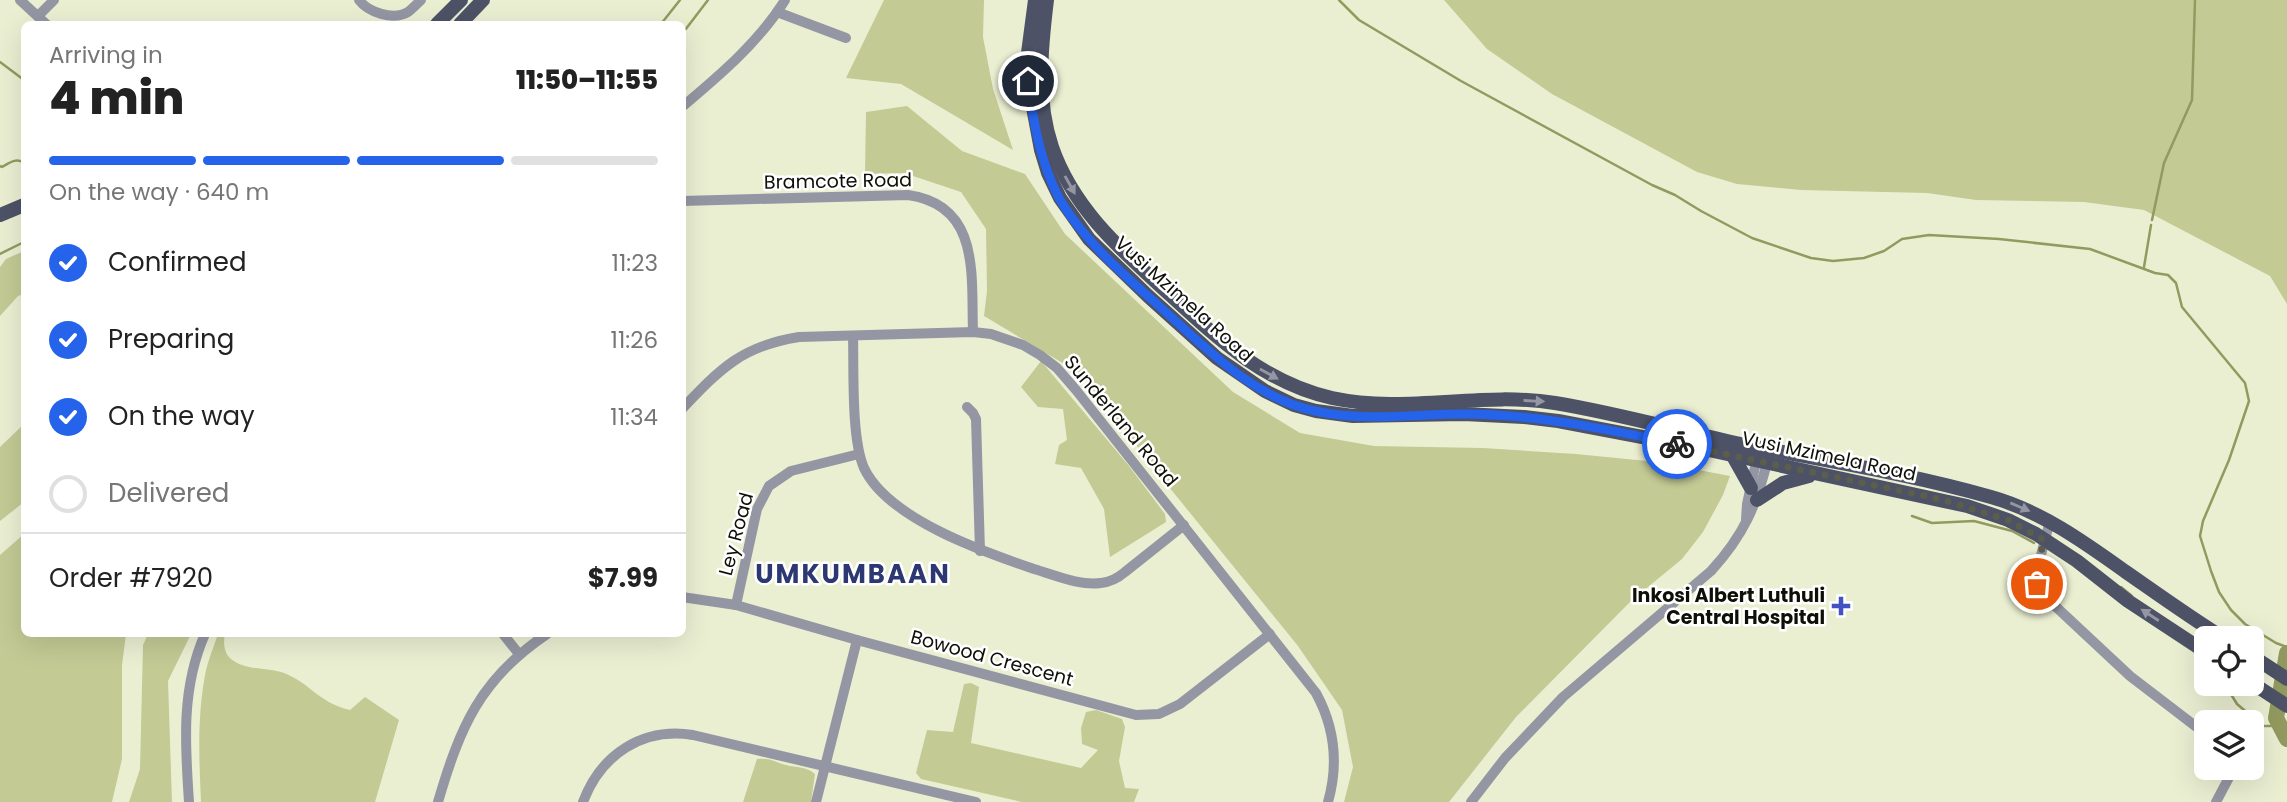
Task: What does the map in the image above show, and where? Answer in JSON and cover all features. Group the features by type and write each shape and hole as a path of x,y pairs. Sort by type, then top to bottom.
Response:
{"main road":[{"path":"440,21 461,0"},
{"path":"463,21 483,0"},
{"name":"Vusi Mzimela Road","path":"1035,0 1028,53 1028,81 1041,150 1060,198 1089,239 1217,358 1244,378 1294,405 1316,411 1375,417 1464,414 1524,416 1733,456 1763,455 1863,466 1988,496 2018,505 2050,521 2204,626"},
{"name":"Vusi Mzimela Road","path":"1047,0 1042,49 1043,112 1054,150 1079,201 1117,247 1208,329 1244,359 1289,385 1333,398 1392,405 1489,401 1552,403 1763,455 1817,474 1967,506 2008,520 2044,540 2194,644"},
{"path":"0,215 21,206"},
{"path":"1733,456 1754,494 1792,479 1817,474"},
{"path":"2264,663 2287,679"},
{"path":"2264,690 2287,706"}],"street":[{"path":"20,0 44,21"},
{"path":"38,16 54,0"},
{"path":"359,0 370,11 395,15 406,13 421,0"},
{"path":"686,103 734,61 785,0"},
{"path":"777,12 846,38"},
{"name":"Bramcote Road","path":"686,201 908,195 927,199 948,212 965,236 970,255 973,332"},
{"name":"Sunderland Road","path":"686,405 728,364 757,348 799,337 973,332 991,334 1023,345 1057,368 1316,693 1328,720 1335,753 1334,778 1328,802"},
{"path":"853,336 859,454 872,482 889,499 957,541 1071,580 1102,583 1125,572 1184,525"},
{"path":"967,407 976,419 980,551"},
{"name":"Ley Road","path":"736,605 757,509 769,486 791,471 859,454"},
{"path":"1471,802 1505,758 1563,697 1711,571 1734,543 1746,519 1763,455"},
{"path":"2050,521 2036,577 2039,590 2130,676 2194,725"},
{"name":"Bowood Crescent","path":"686,598 736,605 1122,712 1144,715 1159,714 1180,704 1270,634"},
{"path":"189,802 185,747 186,713 192,672 204,637"},
{"path":"505,637 519,654"},
{"path":"438,802 466,721 494,681 519,654 543,637"},
{"path":"816,802 858,640"},
{"path":"583,802 597,774 611,759 627,747 668,732 693,735 976,802"},
{"path":"2216,802 2228,780"}],"green space":[{"path":"884,0 984,0 983,37 993,89 1013,150 901,84 846,78"},
{"path":"1444,0 2287,0 2287,304 2270,276 2144,210 2084,202 1976,200 1927,193 1801,190 1737,184 1697,172 1552,94 1487,49"},
{"path":"907,106 962,151 1025,174 1065,234 1233,392 1300,433 1374,446 1483,448 1657,462 1730,476 1723,495 1703,532 1682,559 1631,601 1516,717 1449,802 1344,802 1353,767 1342,710 1298,646 1081,374 984,316 987,291 986,229 961,192 904,173 865,174 866,112"},
{"path":"21,252 21,295 0,316 0,267 6,259"},
{"path":"1041,361 1129,466 1165,514 1166,522 1110,557 1104,509 1081,468 1055,464 1059,445 1067,440 1063,409 1038,407 1021,387"},
{"path":"21,427 21,504 0,521 0,447"},
{"path":"21,537 21,637 126,637 122,665 122,759 112,802 0,802 0,555"},
{"path":"147,637 190,637 168,681 172,802 129,802 140,769 143,645"},
{"path":"217,637 225,637 225,651 237,663 284,673 330,703 350,710 365,697 399,720 375,802 201,802 200,720 206,670"},
{"path":"971,683 979,687 971,743 1081,768 1098,750 1082,744 1081,728 1086,712 1096,710 1122,719 1125,727 1119,761 1125,788 1139,789 1134,802 1022,802 921,779 916,773 927,730 953,732 964,684"},
{"path":"757,759 812,771 815,774 811,802 743,802"}],"waterway":[{"path":"663,21 680,0"},
{"path":"686,29 708,0"},
{"path":"1339,0 1359,20 1461,81 1752,238 1811,258 1833,261 1864,258 1884,251 1902,239 1929,235 2090,249 2155,273 2168,275 2176,283 2182,307 2245,383 2249,401 2229,460 2203,521 2200,536 2211,571 2219,592 2231,610 2245,624 2287,647"},
{"path":"2152,220 2164,163 2192,100 2195,0"},
{"path":"0,62 21,78"},
{"path":"0,166 21,161"},
{"path":"2144,267 2151,225"},
{"path":"0,254 21,244"},
{"path":"1912,516 1932,523 1974,521 2012,531 2034,543"},
{"path":"2121,587 2132,596"},
{"path":"2287,653 2276,718 2287,739"},
{"path":"2232,696 2237,704 2263,726 2278,722"}],"way so far":[{"path":"1677,444 1940,499 2008,520 2044,540 2037,570 2037,584"}],"place":[{"name":"Inkosi Albert Luthuli Central Hospital","path":"1841,606"}],"district":[{"name":"UMKUMBAAN","path":"853,574"}],"route":[{"path":"1028,81 1035,127 1048,173 1060,198 1089,239 1217,358 1265,391 1294,405 1353,416 1524,416 1677,444"}]}
